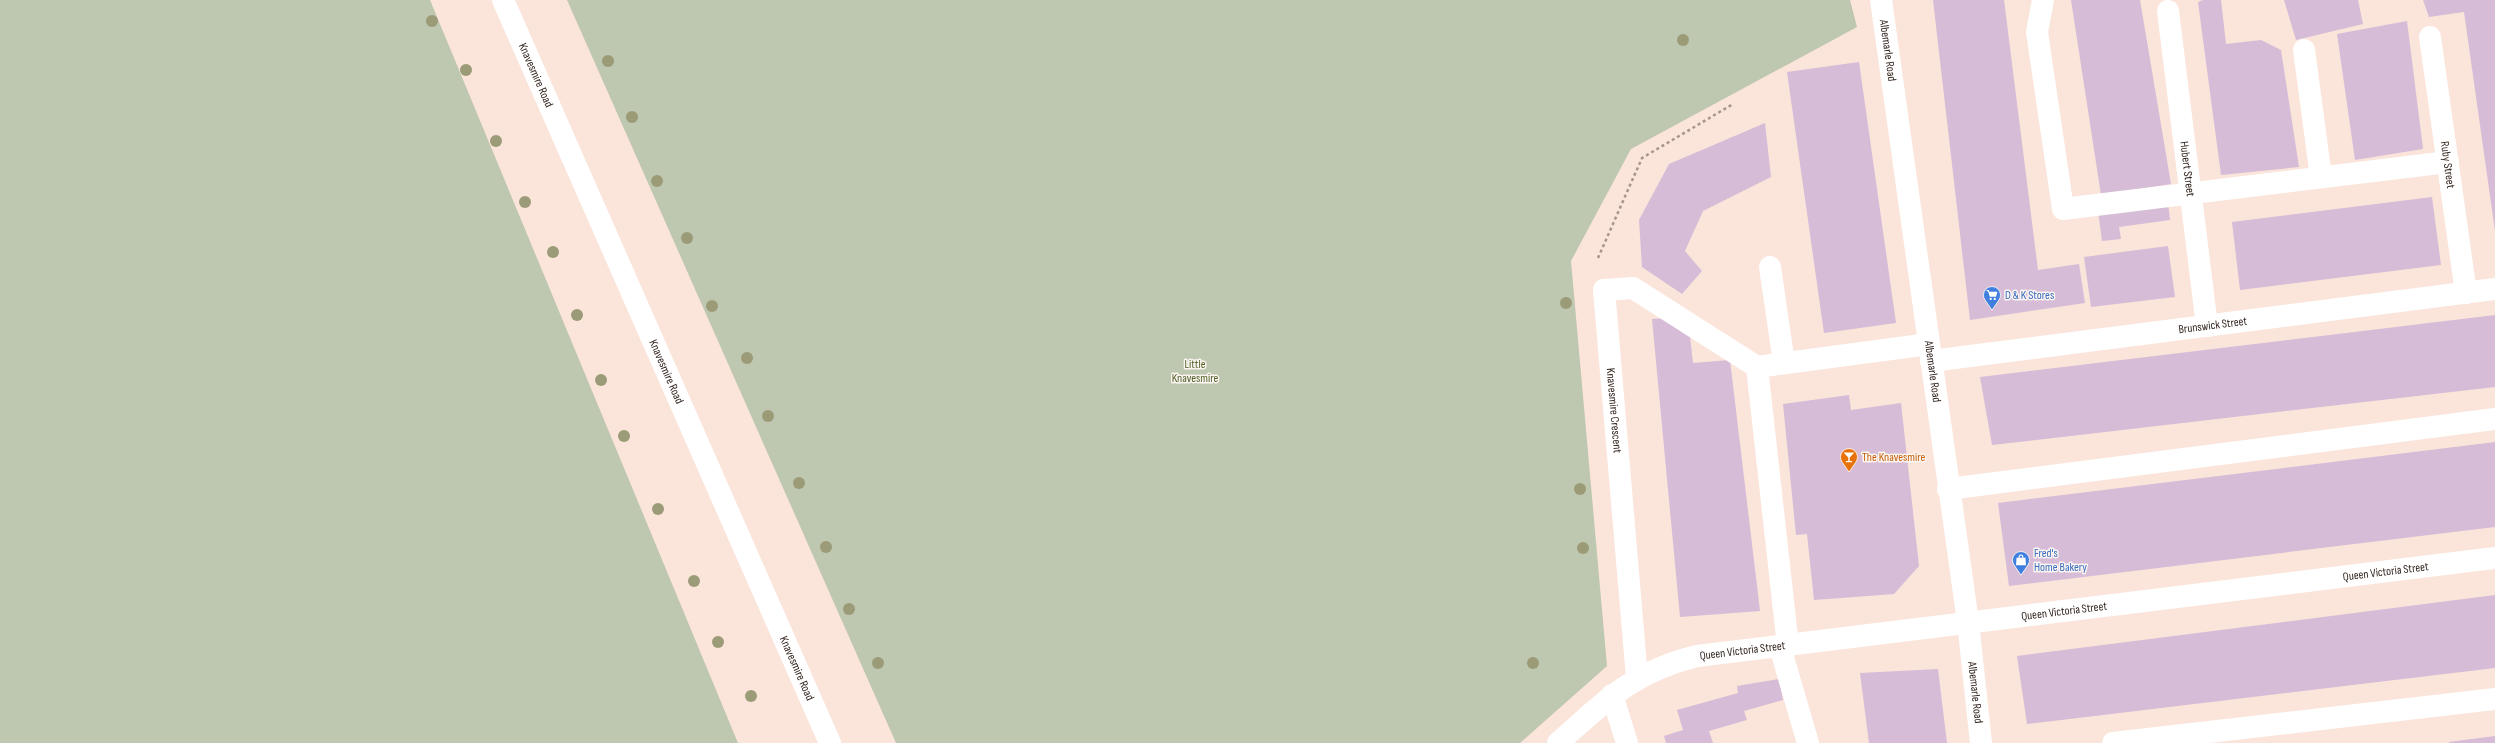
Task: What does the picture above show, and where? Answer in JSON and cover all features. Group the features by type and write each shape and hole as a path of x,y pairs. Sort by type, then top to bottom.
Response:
{"street":[{"name":"Knavesmire Road","path":"503,0 830,743"},
{"name":"Albemarle Road","path":"1881,0 1948,489 1968,622 1982,743"},
{"path":"2043,0 2038,32 2063,209 2190,192 2448,162"},
{"name":"Hubert Street","path":"2168,11 2207,326"},
{"name":"Ruby Street","path":"2430,37 2466,292"},
{"path":"2304,50 2321,177"},
{"path":"1770,267 1784,363"},
{"path":"1604,290 1633,288 1757,367 1784,647 1808,743"},
{"name":"Brunswick Street","path":"1757,367 1784,363 1930,352 2207,326 2495,289"},
{"name":"Knavesmire Crescent","path":"1604,290 1638,678"},
{"path":"1948,489 2495,420"},
{"name":"Queen Victoria Street","path":"1638,678 1668,662 1697,656 1784,647 1968,622 2495,558"},
{"path":"1558,743 1612,695 1638,678"},
{"path":"1612,695 1626,743"},
{"path":"2113,743 2495,699"}],"path":[{"path":"1604,290 1595,265 1642,158 1733,104"}],"green space":[{"path":"0,0 430,0 738,743 0,743"},
{"name":"Little Knavesmire","path":"567,0 1850,0 1857,27 1631,149 1571,261 1607,666 1520,743 896,743"}],"building":[{"path":"1933,0 2004,0 2038,270 2079,264 2085,303 1970,320"},
{"path":"2071,0 2140,0 2171,184 2101,195"},
{"path":"2203,0 2221,0 2226,44 2261,40 2281,50 2299,167 2221,175 2198,2"},
{"path":"2284,0 2358,0 2363,24 2296,40"},
{"path":"2423,0 2495,0 2495,231 2464,12 2429,17"},
{"path":"2407,21 2423,149 2355,160 2337,34"},
{"path":"1859,62 1896,323 1824,333 1787,72"},
{"path":"1765,123 1771,177 1703,211 1685,251 1702,271 1682,294 1642,267 1639,220 1669,164"},
{"path":"2432,197 2441,265 2240,290 2232,222"},
{"path":"2168,202 2170,220 2119,227 2121,239 2102,241 2098,211"},
{"path":"2168,246 2175,297 2091,307 2084,257"},
{"path":"2495,315 2495,387 1992,445 1980,377"},
{"path":"1669,318 1689,327 1693,363 1730,360 1760,611 1680,617 1652,319"},
{"name":"The Knavesmire","path":"1849,395 1851,410 1901,403 1919,566 1894,594 1814,600 1807,534 1796,535 1783,404"},
{"path":"2495,442 2495,527 2009,586 1998,503"},
{"path":"2495,595 2495,668 2027,724 2017,656"},
{"path":"1938,669 1947,743 1869,743 1860,673"},
{"path":"1779,679 1783,700 1744,711 1747,720 1709,731 1713,743 1666,743 1664,736 1683,730 1677,710 1738,693 1737,686"},
{"path":"2495,736 2495,743 2449,743 2449,742"}],"place":[{"name":"D & K Stores","path":"1992,310"},
{"name":"The Knavesmire","path":"1849,472"},
{"name":"Fred's Home Bakery","path":"2021,575"}]}
